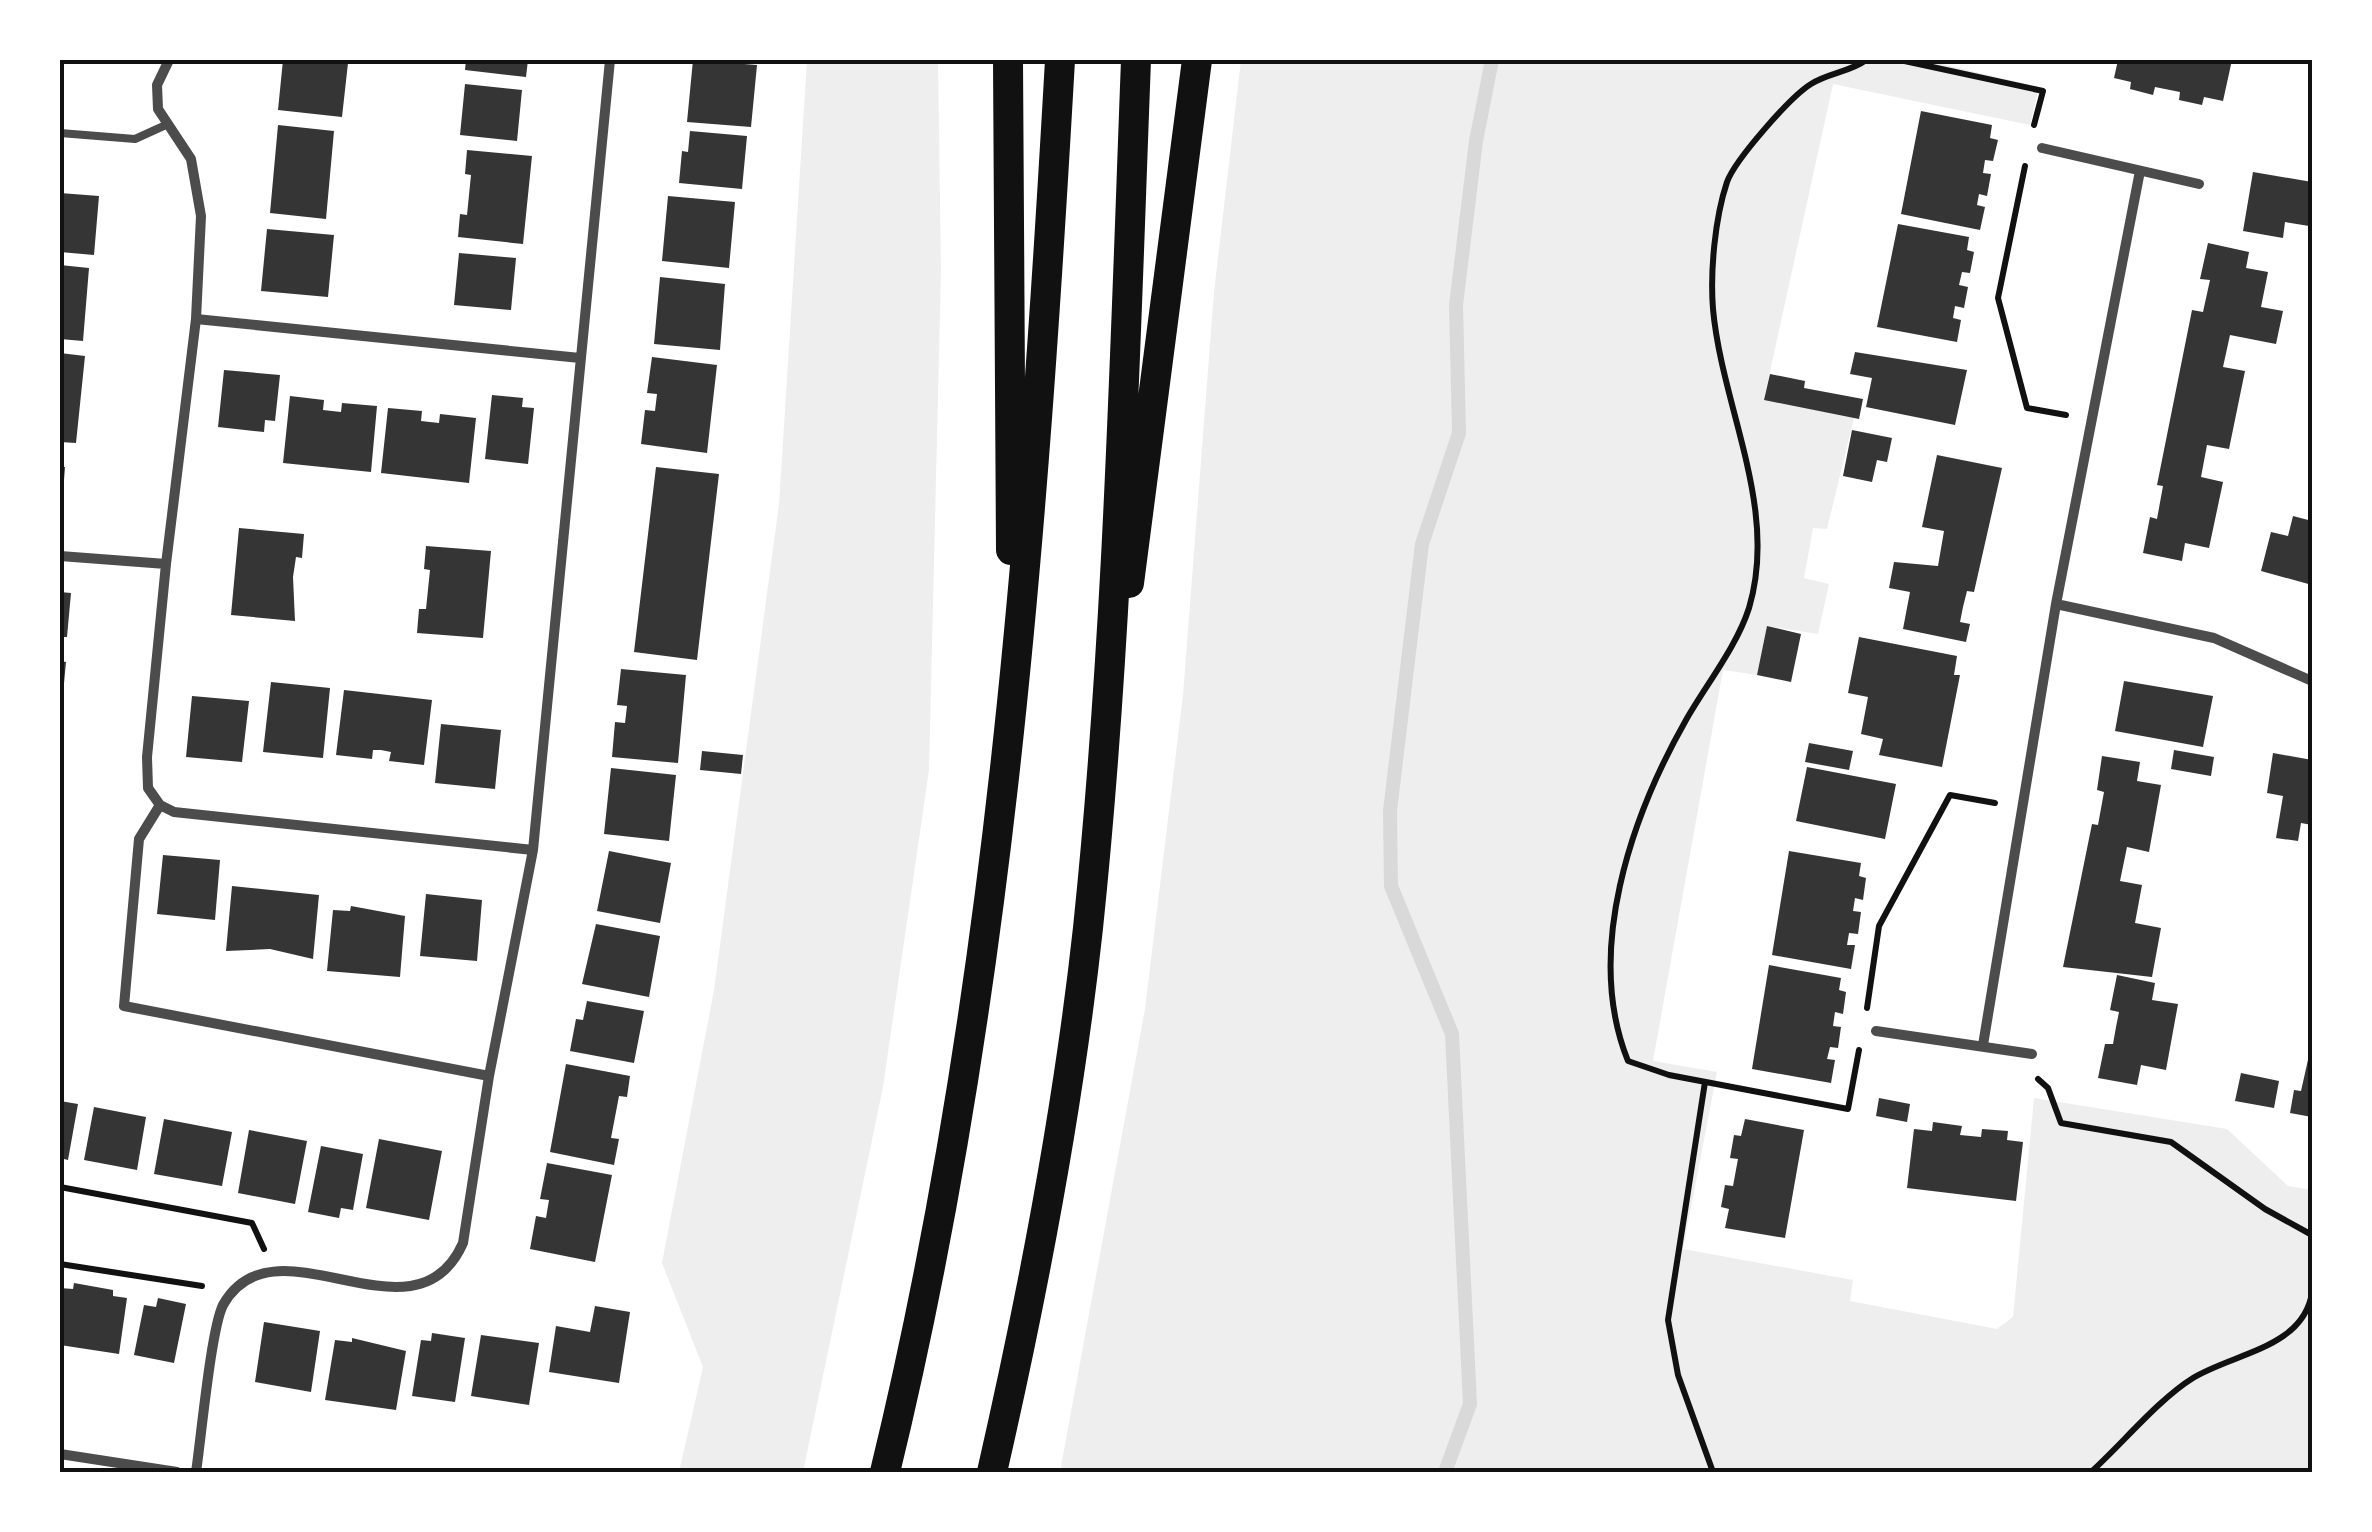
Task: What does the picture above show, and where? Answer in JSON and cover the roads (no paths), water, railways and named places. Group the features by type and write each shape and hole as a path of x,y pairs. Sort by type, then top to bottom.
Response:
{"highway":[{"path":"1008,60 1012,723"},
{"path":"885,1472 964,1090 1012,723 1033,506 1060,60"},
{"path":"1100,794 1136,60"},
{"path":"992,1472 1038,1266 1087,932 1100,794 1197,60"}],"street":[{"path":"169,60 157,85 158,109 192,159 201,216 196,319 166,564 147,757 148,788 160,805 174,812 533,850"},
{"path":"196,1472 222,1308 243,1279 272,1268 370,1286 422,1282 452,1267 463,1242 489,1076 533,850 610,60"},
{"path":"2042,148 2198,184"},
{"path":"1982,1046 2056,604 2140,171"},
{"path":"196,319 580,358"},
{"path":"60,556 166,564"},
{"path":"2056,604 2214,638 2312,680"},
{"path":"160,805 139,840 124,1006 489,1076"},
{"path":"1870,1030 2032,1054"},
{"path":"60,1454 177,1472"}],"lane":[{"path":"60,133 135,139 168,124"}],"waterway":[{"path":"1445,1472 1470,1404 1452,1034 1391,886 1390,811 1422,544 1459,433 1456,305 1476,141 1492,60"}]}
